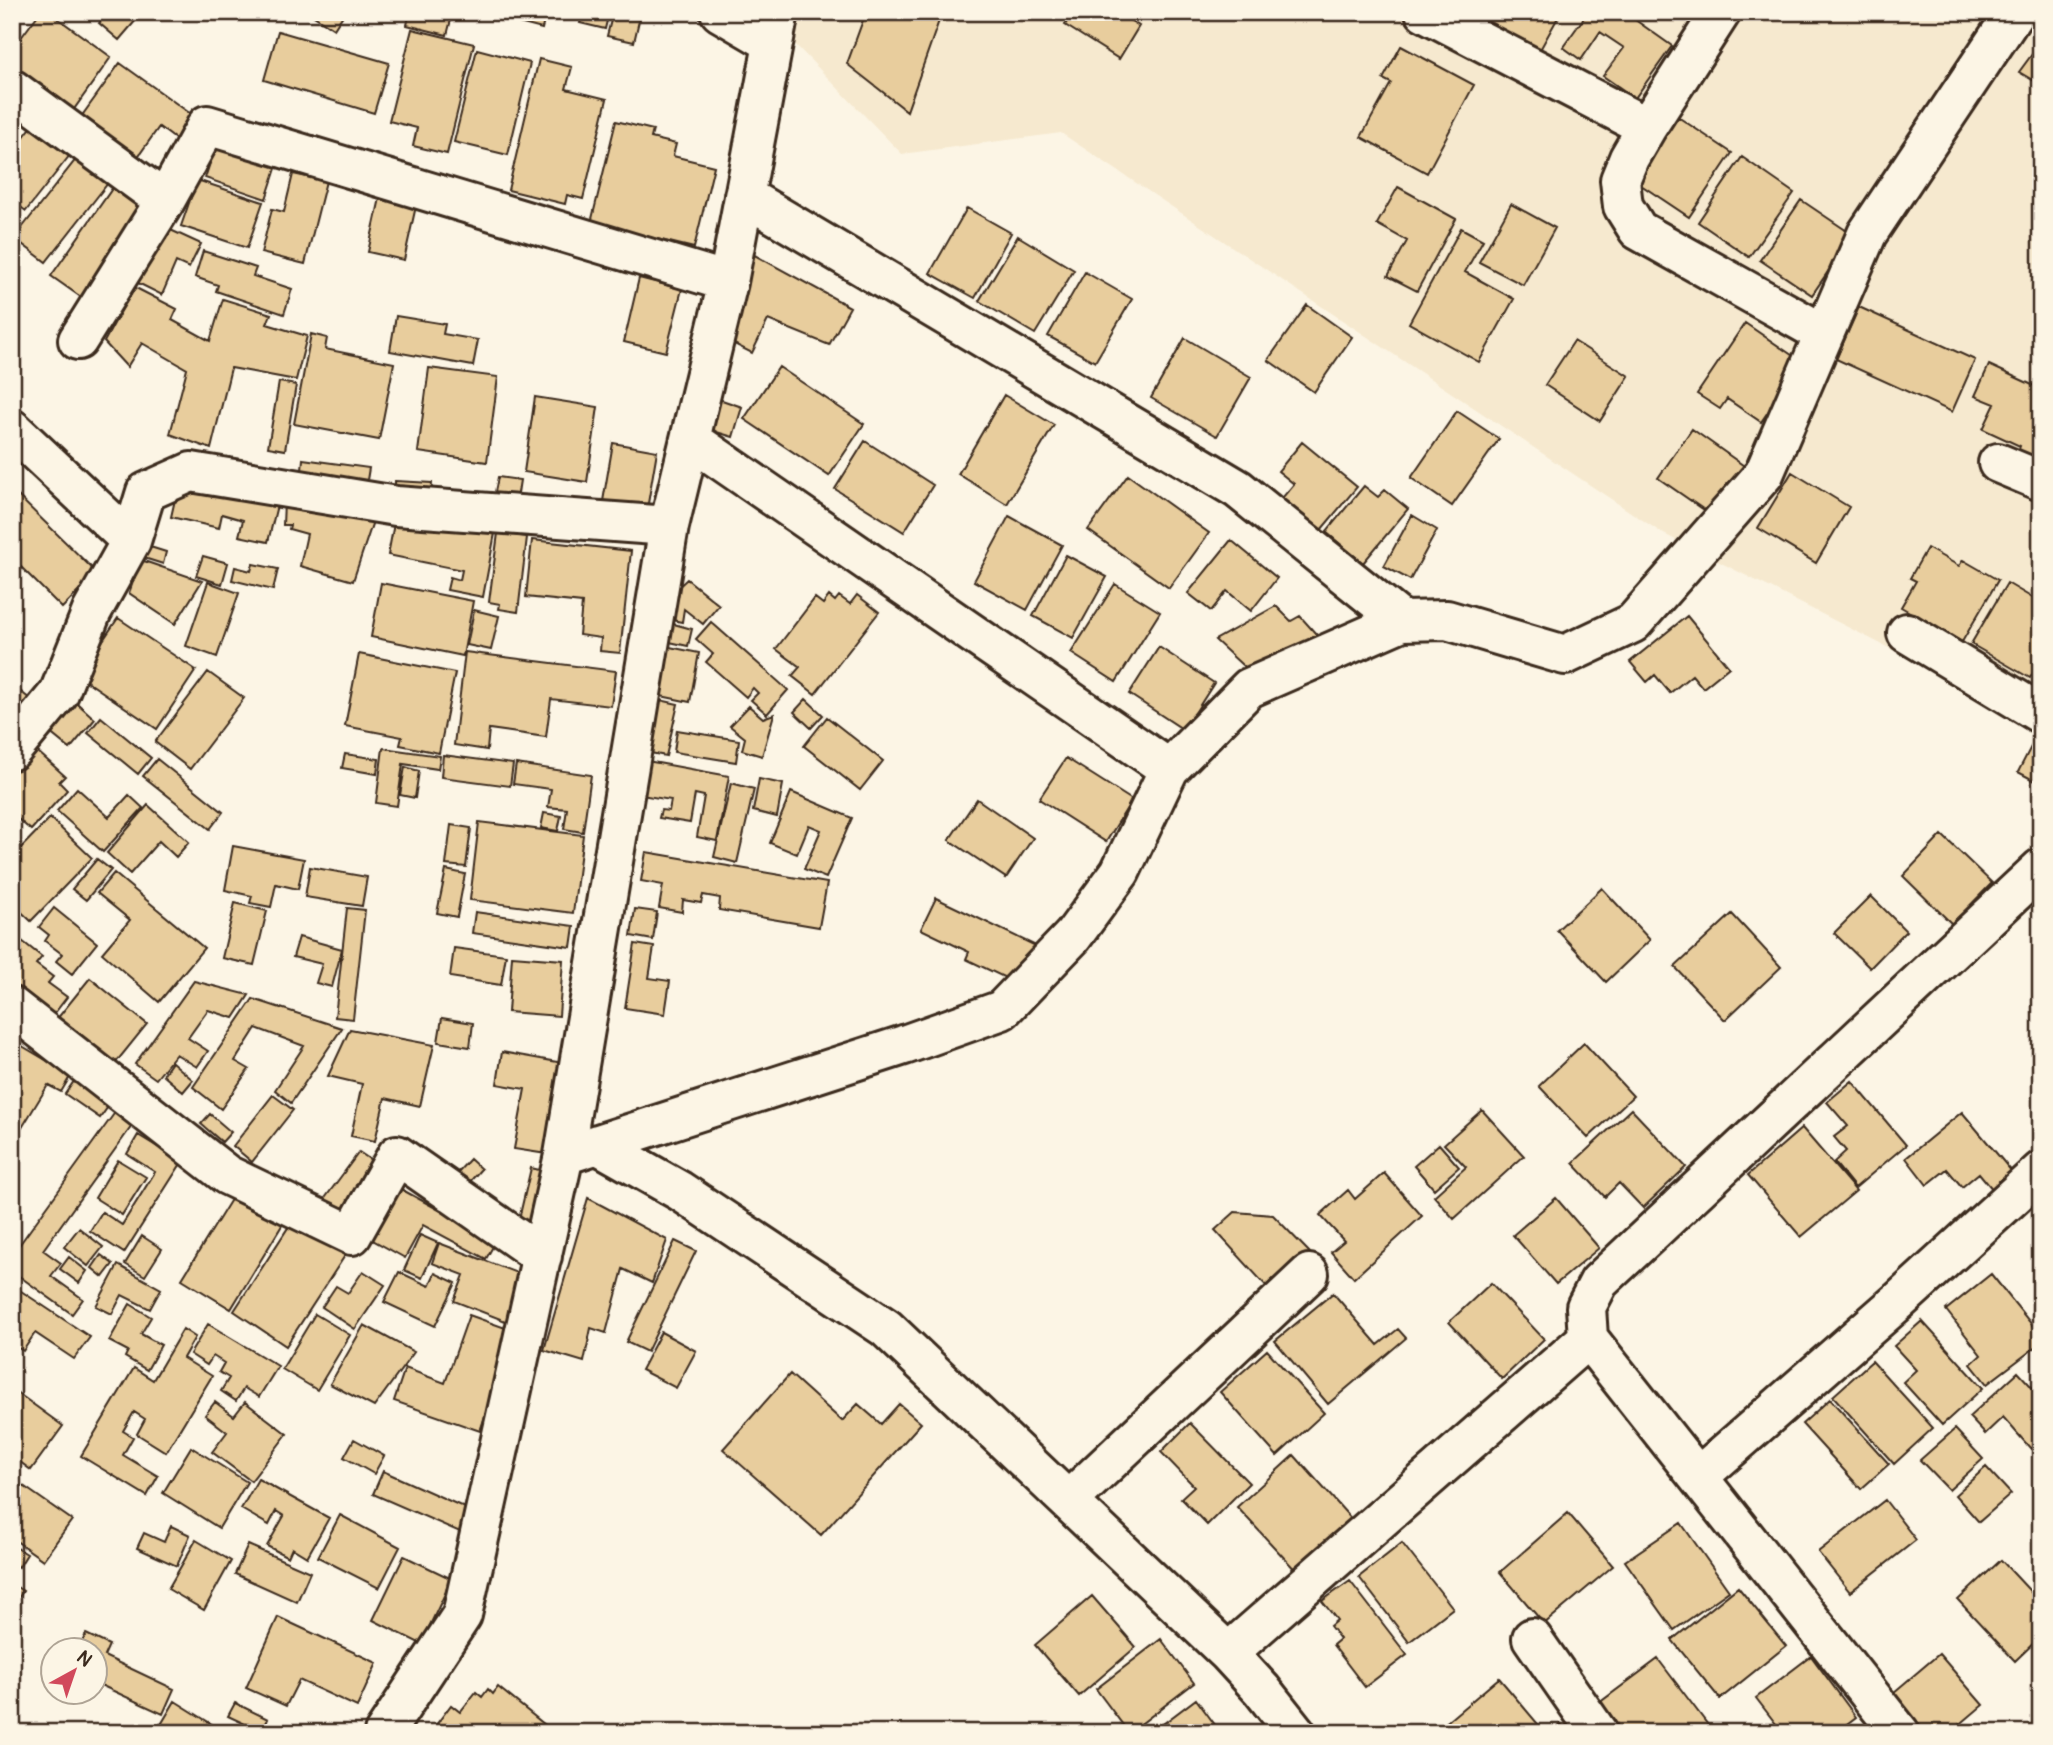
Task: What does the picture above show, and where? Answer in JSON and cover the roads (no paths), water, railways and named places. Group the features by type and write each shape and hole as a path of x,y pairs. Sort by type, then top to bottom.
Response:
{"street":[{"path":"384,1733 462,1615 542,1256 581,1150 669,526 728,282 776,28 720,12"},
{"path":"1424,12 1647,127"},
{"path":"1721,12 1629,158 1620,180 1622,206 1638,230 1824,334"},
{"path":"581,1150 904,1045 1002,1010 1073,936 1120,872 1169,769 1250,688 1402,621 1447,620 1565,655 1633,623 1764,474 1867,234 2015,12"},
{"path":"12,89 165,201"},
{"path":"78,340 165,201 207,125 728,282"},
{"path":"744,196 1238,489 1402,621"},
{"path":"12,429 131,541"},
{"path":"690,439 1169,769"},
{"path":"1998,463 2041,481"},
{"path":"12,750 59,693 92,611 131,541 146,492 191,472 396,506 669,526"},
{"path":"1907,633 2041,714"},
{"path":"1900,1733 1588,1338 1586,1307 1599,1282 2041,868"},
{"path":"12,1007 227,1175 352,1235 397,1155 542,1256"},
{"path":"581,1150 680,1191 886,1328 1228,1653 1296,1733"},
{"path":"1698,1477 1900,1300 2041,1171"},
{"path":"1068,1501 1309,1274"},
{"path":"1228,1653 1588,1338"},
{"path":"1532,1638 1598,1733"}]}
